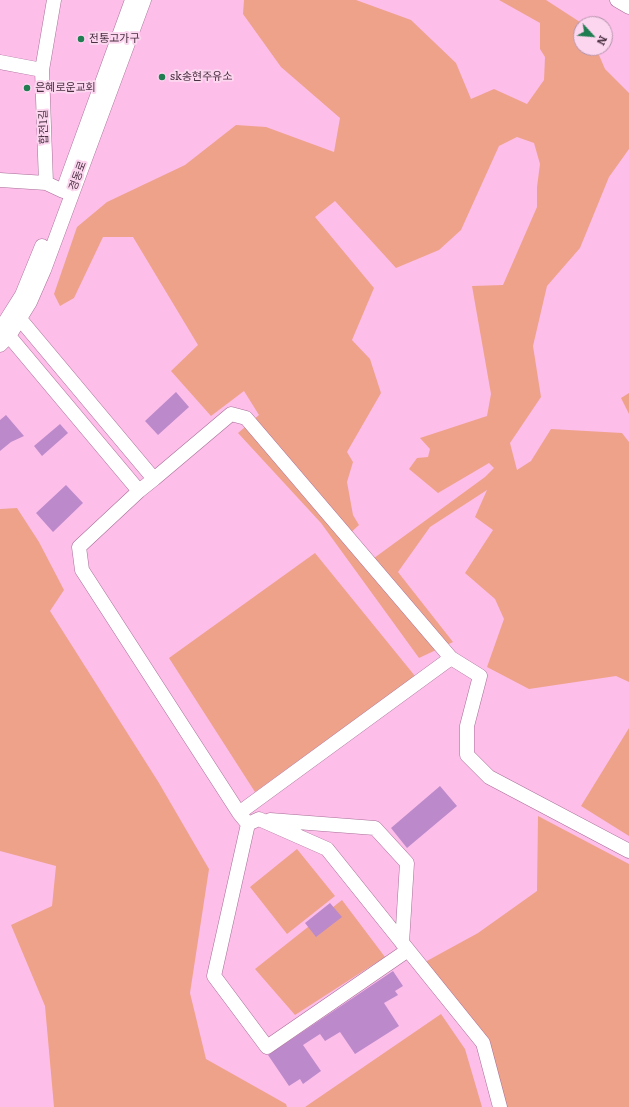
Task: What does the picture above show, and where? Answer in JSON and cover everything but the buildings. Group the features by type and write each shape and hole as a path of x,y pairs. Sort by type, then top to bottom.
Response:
{"street":[{"name":"합전1길","path":"46,183 42,70 54,0"},
{"name":"경동로","path":"3,337 34,267 132,0"},
{"name":"경동로","path":"3,337 20,319 30,302 44,270 144,0"},
{"path":"617,0 629,7"},
{"path":"0,62 42,70"},
{"path":"0,180 46,183 63,191"},
{"path":"20,319 154,479"},
{"path":"3,337 139,491"},
{"path":"500,1107 483,1043 327,849 254,821 239,813 82,570 79,547 139,491 231,414 246,418 451,658 480,676 467,726 467,755 489,777 629,851"},
{"path":"239,813 451,658"},
{"path":"254,821 214,976 267,1047 405,946"},
{"path":"254,821 375,828 407,863 405,946"}],"shaded area":[{"path":"244,0 356,0 411,20 456,63 471,99 494,89 527,104 544,80 545,57 540,49 540,23 499,0 546,0 573,18 573,56 599,56 605,69 629,93 629,149 609,177 580,248 547,286 533,346 541,397 510,443 517,470 531,461 551,429 622,433 629,442 629,682 616,676 529,689 487,667 504,619 495,599 465,573 493,530 475,517 487,490 430,527 398,572 453,642 419,658 321,523 238,433 259,415 244,391 211,416 171,371 198,345 133,237 103,237 74,298 60,306 54,294 77,227 107,202 185,165 236,125 266,127 334,152 340,118 281,67 243,14","holes":["517,137 534,143 540,164 537,187 537,207 503,285 472,286 491,394 487,416 420,438 430,449 428,457 417,458 409,469 438,493 489,463 494,468 485,477 370,561 348,535 359,525 353,515 347,482 353,462 347,452 381,393 370,359 352,340 374,288 315,217 335,201 396,268 439,250 461,230 499,146"]},
{"path":"629,393 629,414 621,398"},
{"path":"17,508 39,542 64,590 50,611 159,783 209,869 190,993 206,1059 286,1104 287,1107 54,1107 45,1006 11,925 52,906 56,866 0,851 0,509"},
{"path":"315,553 415,676 255,792 169,658"},
{"path":"629,728 629,836 581,806"},
{"path":"538,816 629,864 629,1107 507,1107 490,1044 425,962 478,933 537,891"},
{"path":"297,849 335,896 287,934 250,887"},
{"path":"342,900 385,957 295,1015 255,969"},
{"path":"441,1014 465,1049 482,1107 305,1107"}],"place":[{"name":"전통고가구","path":"81,39"},
{"name":"sk송현주유소","path":"162,77"},
{"name":"은혜로운교회","path":"27,88"}]}
